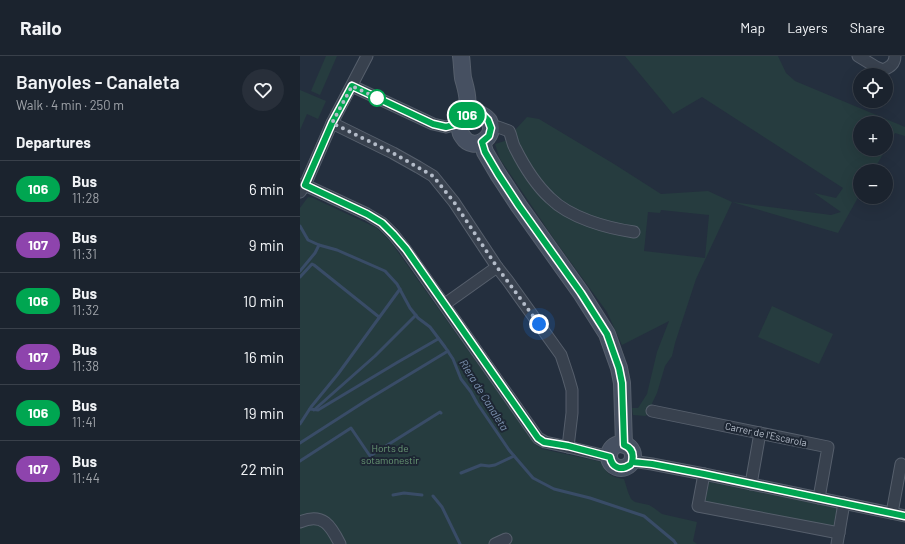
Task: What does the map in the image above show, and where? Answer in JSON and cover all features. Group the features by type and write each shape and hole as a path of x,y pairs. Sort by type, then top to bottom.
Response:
{"street":[{"path":"367,56 332,123 302,188 367,214 382,223 393,234 406,249 538,438 544,442 568,446 610,457"},
{"path":"352,86 433,124 446,127 467,115 482,114 488,120 491,128 489,136 479,143 472,143 466,140 460,132 467,115 461,56"},
{"path":"858,56 883,70 891,66 895,60 895,56"},
{"path":"332,123 393,153 433,176 454,202 497,267 560,355 572,390 572,413 568,446"},
{"path":"491,128 498,127 509,131 515,147 533,179 556,204 588,221 634,232"},
{"path":"482,142 485,152 498,174 581,293 607,334 619,368 622,383 624,445"},
{"path":"445,304 497,267"},
{"name":"Carrer de l'Escarola","path":"652,411 828,447 819,498"},
{"path":"751,484 760,433"},
{"path":"624,445 628,446 632,452 632,462 626,467 619,468 612,464 610,454 614,447 624,445"},
{"path":"632,462 652,464 704,474 905,516"},
{"path":"892,513 901,464"},
{"path":"704,474 698,506 838,539 844,503"},
{"path":"300,522 315,518 324,522 332,528 340,544"},
{"path":"495,544 506,539"}],"green space":[{"path":"326,56 337,56 320,95 311,91"},
{"path":"625,56 778,56 786,73 795,81 853,105 853,108 860,108 879,116 853,116 853,156 882,156 877,164 853,164 853,204 854,204 838,233 732,202 831,215 841,212 814,193 836,198 843,188 702,97 673,114"},
{"path":"300,90 326,101 318,119 307,114 300,130"},
{"path":"527,117 539,119 661,194 708,191 732,202 696,279 672,356 665,366 657,393 646,416 633,415 632,408 638,408 647,394 657,352 669,321 622,345 607,312 554,239 500,159 495,144 505,141","holes":["661,210 709,215 705,258 644,251 648,212 660,213"]},
{"path":"893,122 905,127 905,136 895,133 893,137"},
{"name":"Horts de sotamonestir","path":"308,197 377,228 390,241 535,444 542,449 602,462 607,472 624,479 631,499 635,502 649,505 662,514 697,522 693,541 697,544 300,544 300,208"},
{"path":"772,306 833,334 819,364 758,337"},
{"path":"709,482 837,508 833,529 705,503"}],"waterway":[{"name":"Riera de Canaleta","path":"300,226 308,240 337,250 385,271 397,284 410,308 418,318 430,327 445,347 453,359 461,379 477,403 509,450 533,478 554,489 590,498 644,516 676,544"},
{"path":"300,271 315,253 319,245"},
{"path":"300,277 312,264 314,265 379,317"},
{"path":"300,424 311,407 338,374 400,289"},
{"path":"314,410 375,356 416,315"},
{"path":"310,409 318,410 438,339"},
{"path":"300,443 448,351"},
{"path":"300,461 351,428 370,456 440,412 441,413"},
{"path":"461,473 481,465 495,465 514,456"},
{"path":"393,495 404,493 422,495"},
{"path":"433,496 442,507 460,544"}],"bus line":[{"name":"106","path":"630,465 619,468 612,464 610,457 568,446 544,442 538,438 406,249 393,234 382,223 367,214 305,185 332,123 352,86 433,124 446,127 461,123 466,116 474,113 482,114 488,120 491,128 489,136 482,142 490,162 519,206 581,293 607,334 619,368 622,383 624,445 628,446 632,452 632,462 652,464 704,474 905,516"}],"route":[{"path":"377,98 379,99 352,86 332,123 393,153 433,176 454,202 497,267 539,324"}]}
